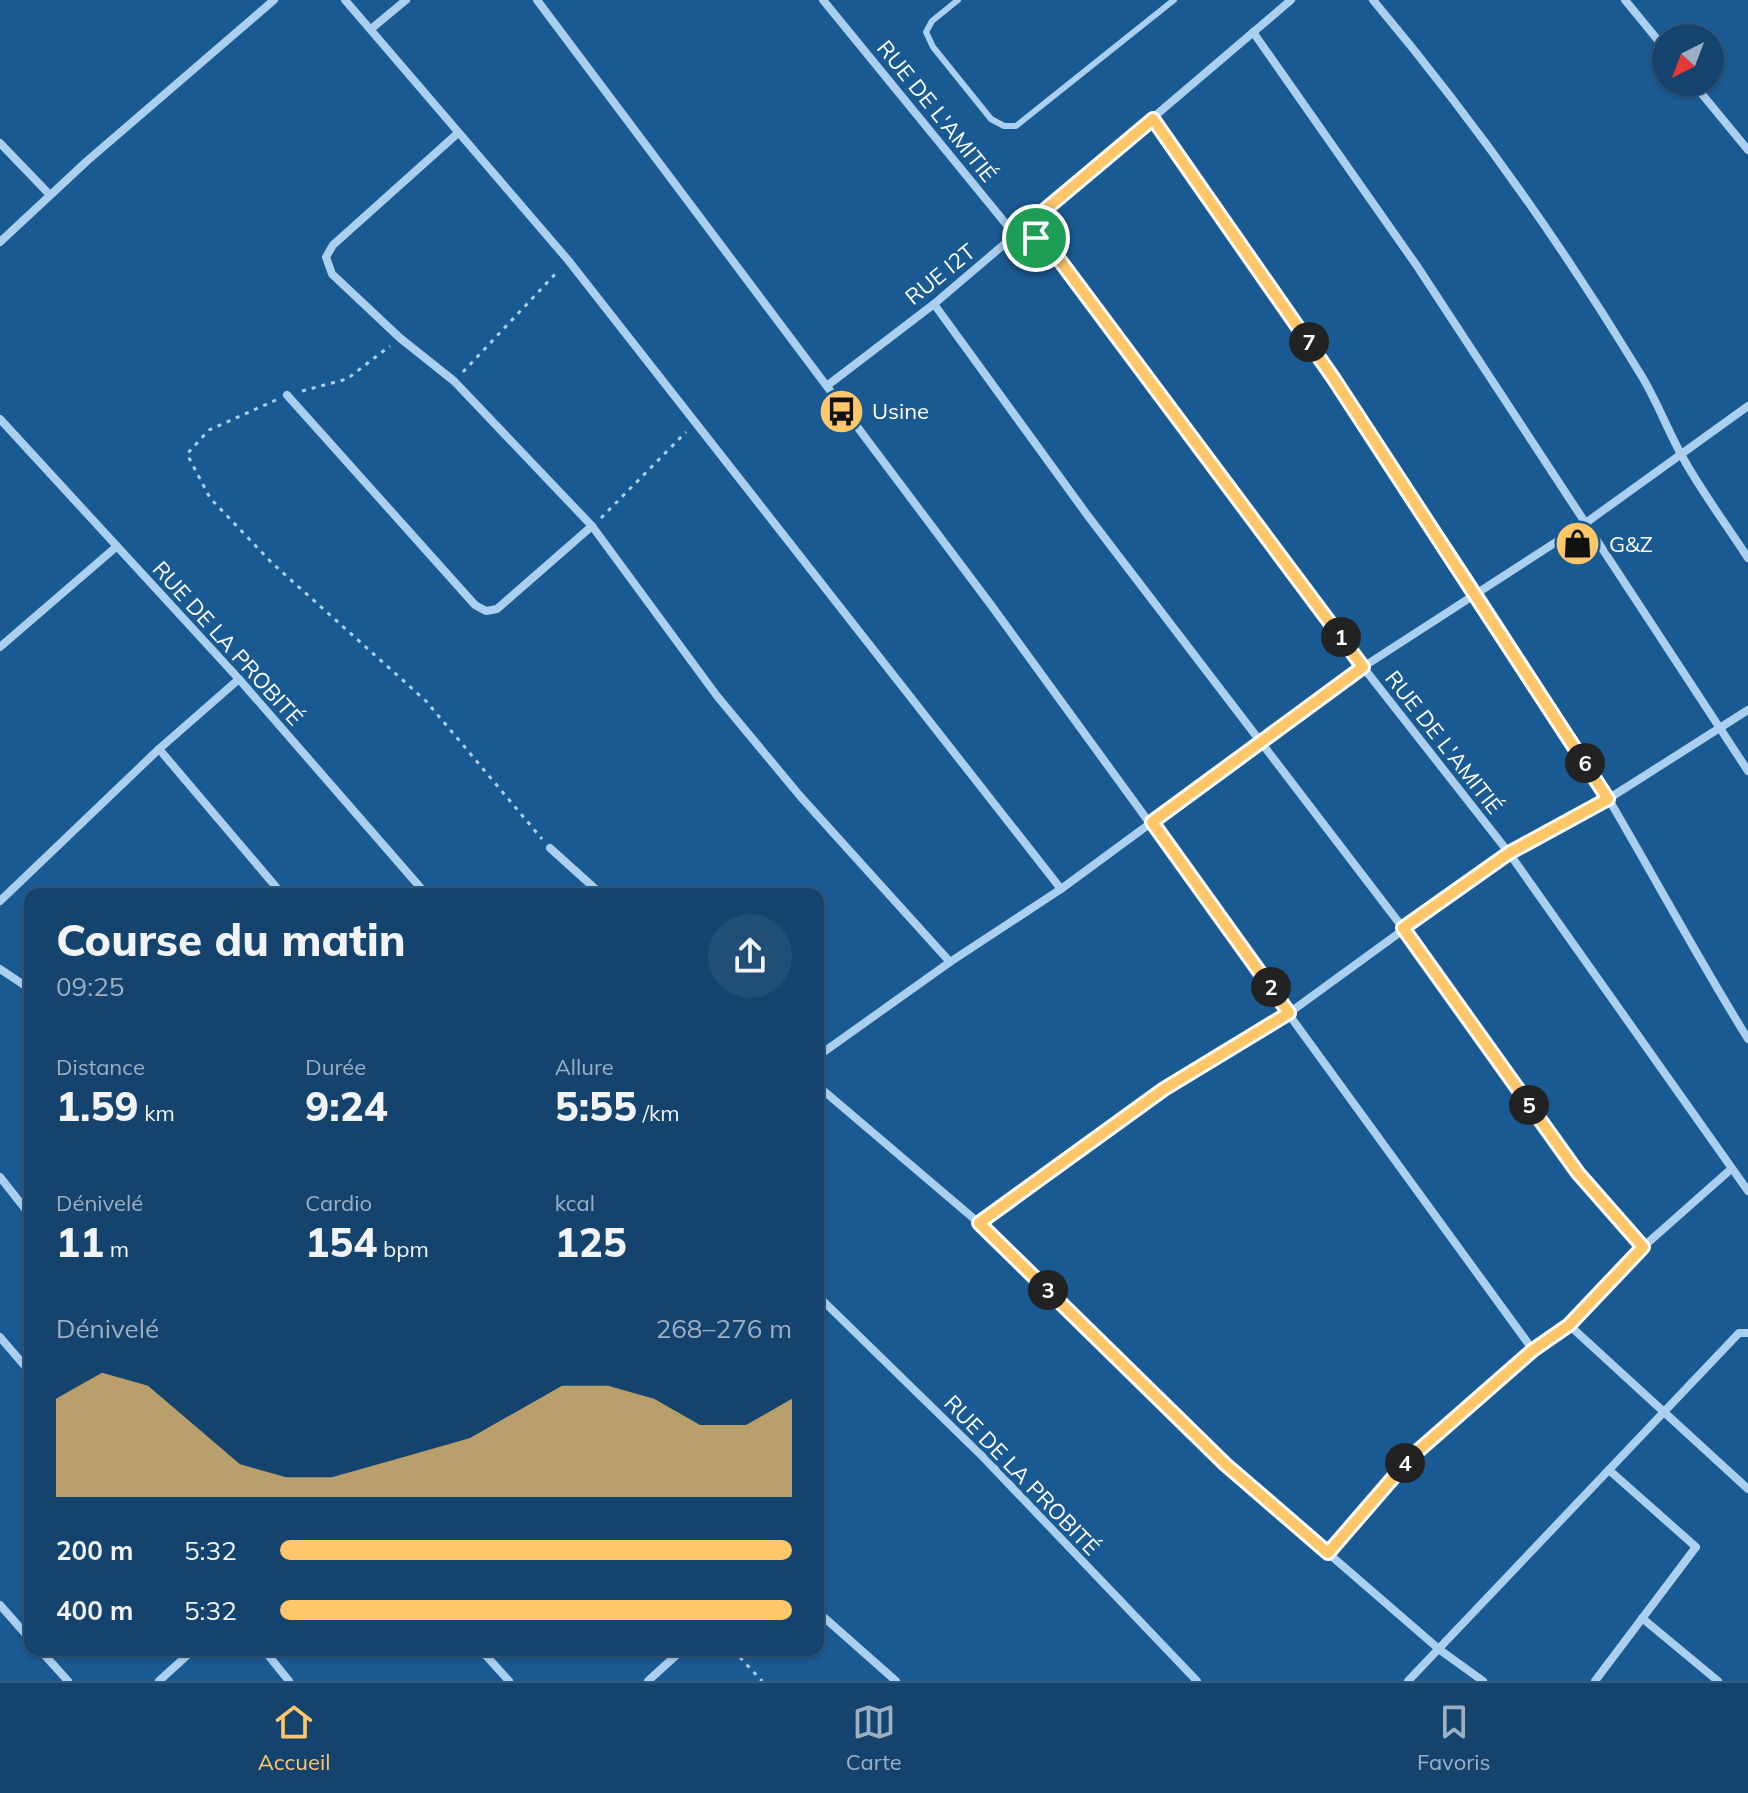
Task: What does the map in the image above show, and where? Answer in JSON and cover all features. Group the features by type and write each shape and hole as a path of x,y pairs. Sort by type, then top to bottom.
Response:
{"street":[{"path":"0,242 274,0"},
{"path":"345,0 568,260 1061,889"},
{"path":"371,29 406,0"},
{"path":"537,0 1152,822 1533,1350"},
{"name":"RUE DE L'AMITIÉ","path":"823,0 1015,235 1036,238 1058,258 1363,667 1509,853 1730,1170 1748,1191"},
{"name":"RUE I2T","path":"828,385 934,304 1291,0"},
{"path":"1373,0 1442,83 1512,178 1640,374 1668,422 1681,455 1748,558"},
{"path":"1625,0 1652,33"},
{"path":"1253,32 1417,266 1748,771"},
{"path":"1704,96 1748,150"},
{"path":"1153,119 1334,379 1478,595 1608,799 1678,924 1748,1039"},
{"path":"458,133 333,245 326,257 332,274 400,338 454,381 592,526 726,707 800,796 950,962"},
{"path":"0,143 50,195"},
{"path":"934,304 1088,516 1403,928 1578,1173 1643,1247"},
{"path":"287,395 475,605 486,611 497,609 592,526"},
{"path":"824,1052 950,962 1061,889 1259,740 1363,667 1587,522 1748,406"},
{"name":"RUE DE LA PROBITÉ","path":"0,419 239,679 421,888"},
{"path":"0,647 116,547"},
{"path":"0,901 159,749 239,679"},
{"path":"979,1223 1164,1089 1289,1013 1509,853 1608,799 1748,710"},
{"path":"159,749 277,888"},
{"path":"550,848 594,888"},
{"path":"0,969 24,985"},
{"path":"824,1091 979,1223 1225,1464 1440,1650 1483,1681"},
{"path":"1328,1553 1411,1457 1533,1350 1569,1325 1643,1247 1730,1170"},
{"path":"0,1177 24,1207"},
{"name":"RUE DE LA PROBITÉ","path":"824,1302 984,1458 1197,1681"},
{"path":"1569,1325 1662,1414 1748,1489"},
{"path":"1408,1681 1739,1333 1748,1333"},
{"path":"0,1337 24,1365"},
{"path":"1595,1681 1696,1547 1609,1470"},
{"path":"0,1605 24,1632"},
{"path":"824,1617 896,1681"},
{"path":"1642,1618 1718,1681"},
{"path":"45,1656 68,1681"},
{"path":"159,1681 186,1656"},
{"path":"269,1656 289,1681"},
{"path":"486,1656 509,1681"},
{"path":"648,1681 675,1656"}],"lane":[{"path":"958,0 932,21 926,32 933,47 991,119 1004,126 1016,126 1174,0"}],"path":[{"path":"454,381 568,260"},
{"path":"400,338 347,379 287,395 209,430 187,454 210,498 272,563 426,701 550,848"},
{"path":"592,526 696,423"},
{"path":"739,1656 762,1681"}],"place":[{"name":"Usine","path":"841,411"},
{"name":"G&Z","path":"1578,544"}],"route":[{"path":"1153,119 1334,379 1478,595 1608,799 1509,853 1403,928 1578,1173 1643,1247 1569,1325 1533,1350 1411,1457 1328,1553 1225,1464 979,1223 1164,1089 1289,1013 1152,822 1259,740 1363,667 1058,258 1036,238 1015,235 1153,119"}]}
